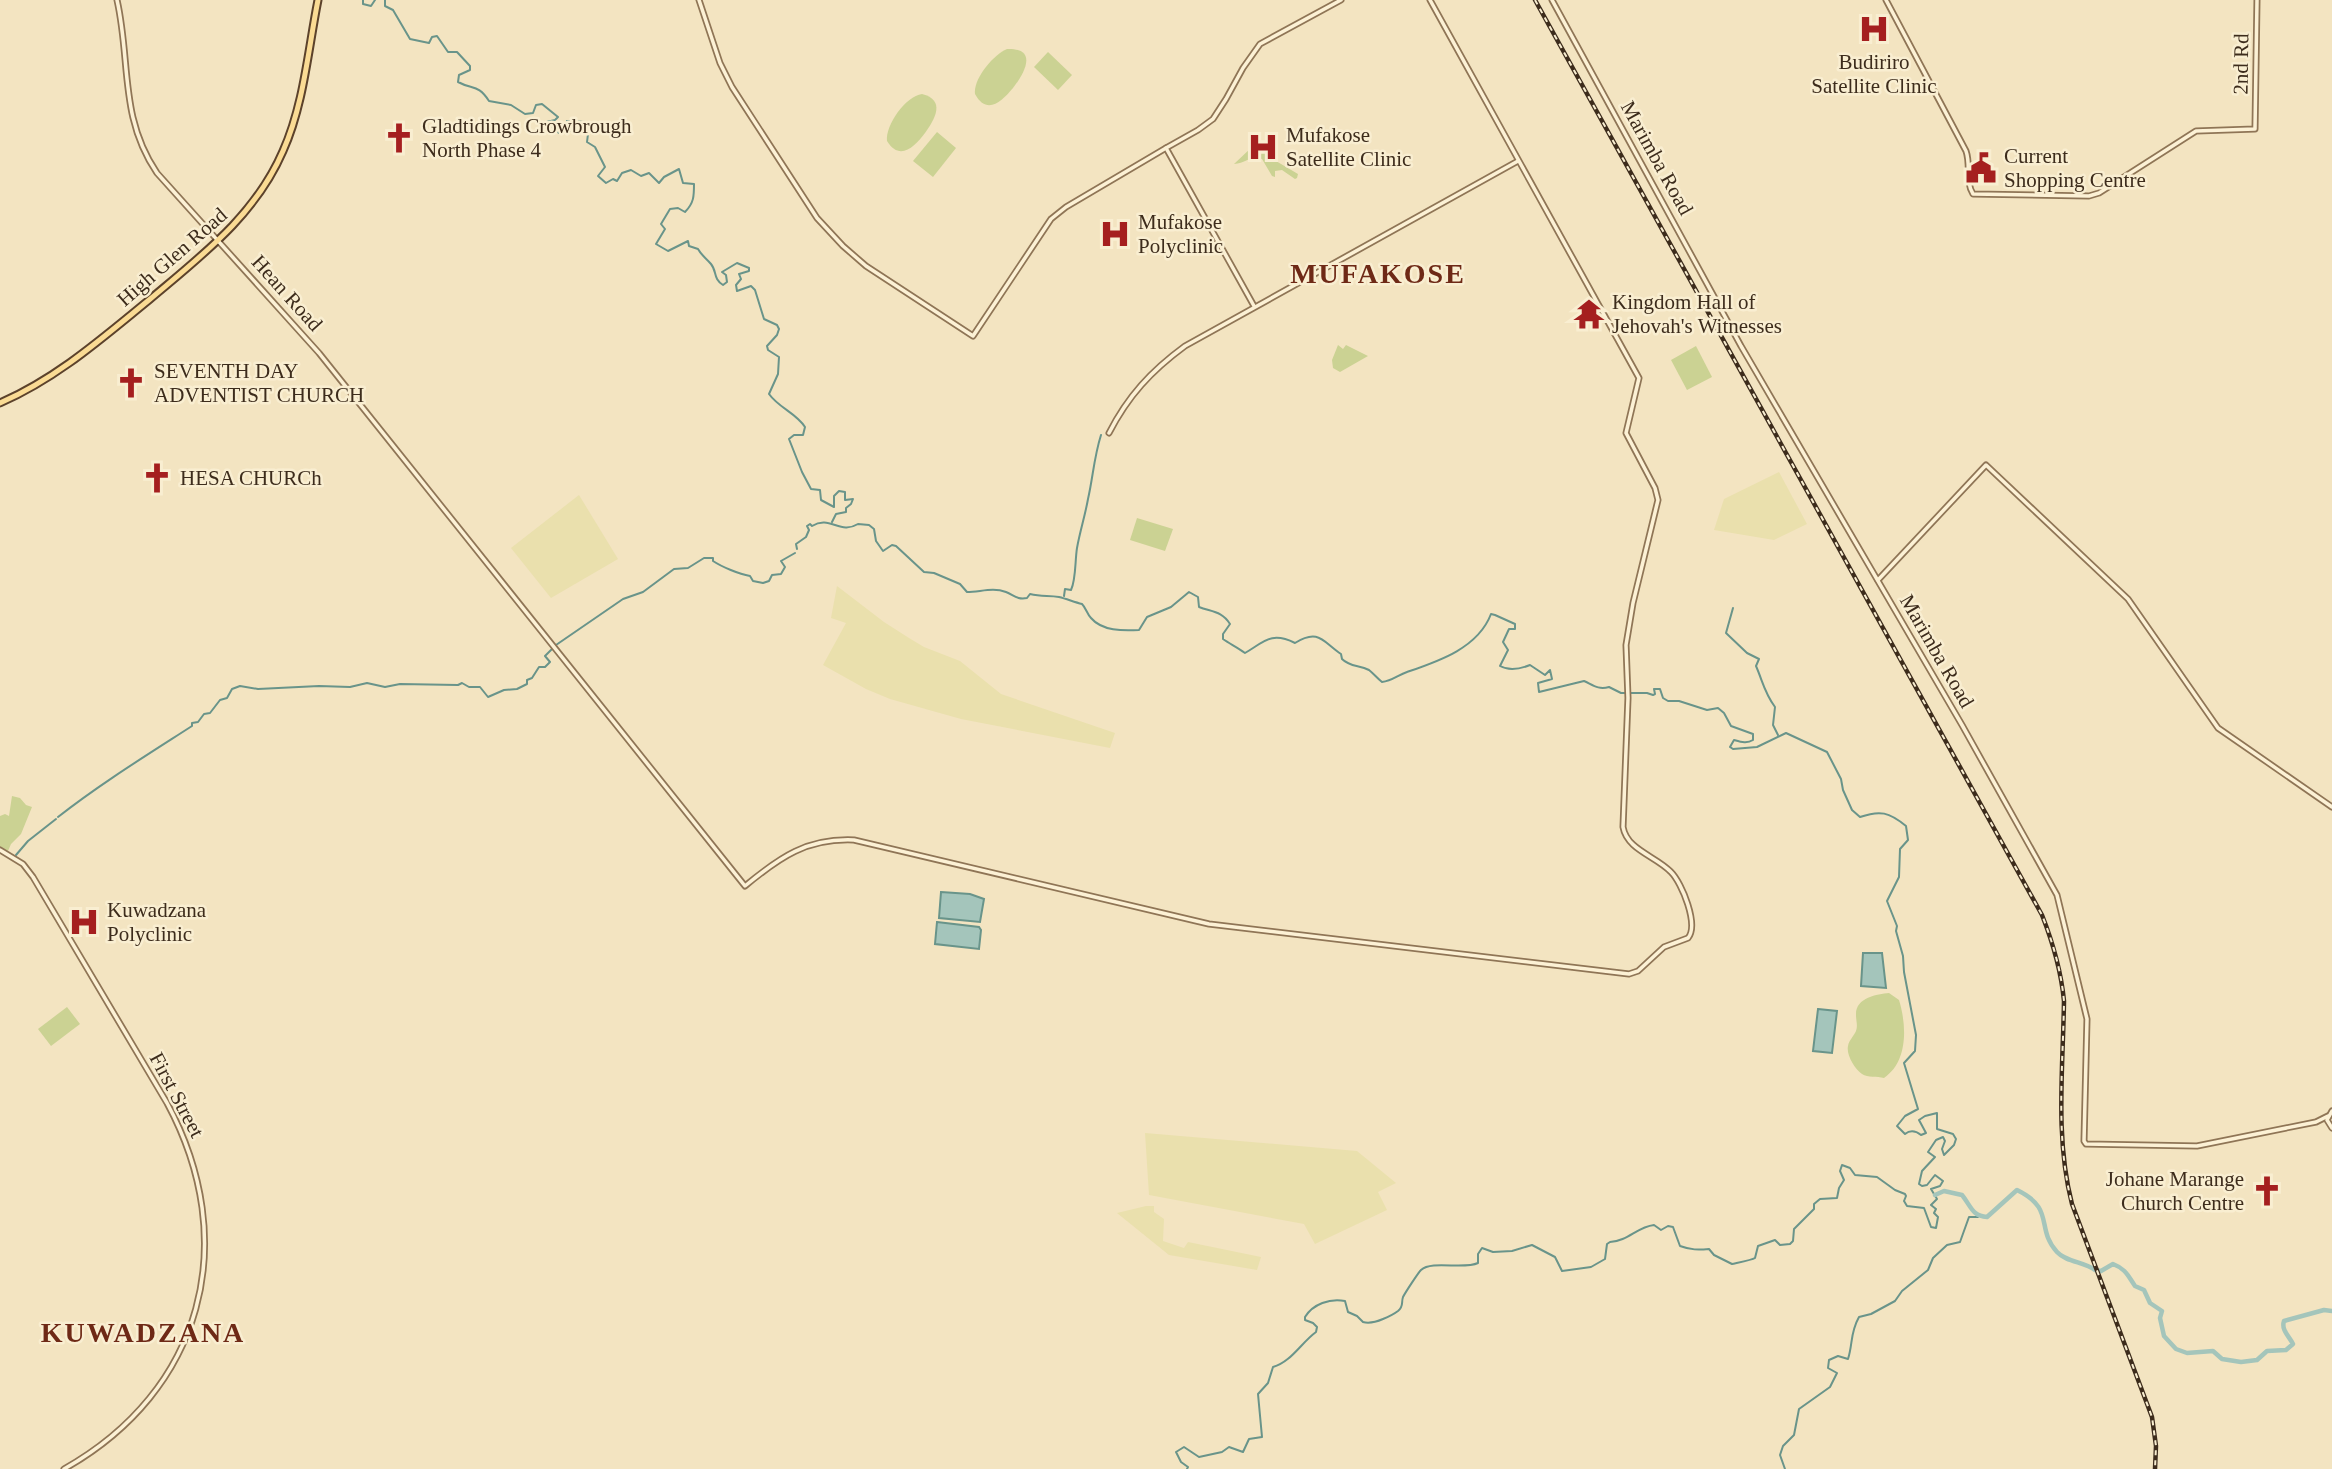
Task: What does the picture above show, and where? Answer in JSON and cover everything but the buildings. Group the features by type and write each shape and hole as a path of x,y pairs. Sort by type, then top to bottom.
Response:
{"main road":[{"name":"High Glen Road","path":"0,403 66,367 218,241 255,200 283,152 298,109 318,0"}],"street":[{"name":"Hean Road","path":"117,0 122,22 131,114 139,141 157,173 321,355 745,886 798,848 833,840 854,840 1209,924 1624,975 1638,971 1667,945 1688,938 1693,927 1690,912 1674,875 1632,844 1624,832 1628,698 1626,653 1630,619 1658,499 1626,433 1639,377 1518,161"},
{"path":"699,0 720,63 732,87 817,218 866,266 973,336 1051,219 1066,207 1213,119 1260,44 1341,0"},
{"path":"1109,433 1124,405 1153,371 1185,346 1518,161 1430,0"},
{"name":"Marimba Road","path":"1552,0 1741,346 1982,760 2060,903 2087,1019 2086,1144 2197,1146 2315,1122"},
{"name":"2nd Rd","path":"1886,0 1966,151 1970,164 1969,186 1973,194 2092,195 2196,131 2255,129 2257,0"},
{"path":"1166,148 1254,306"},
{"path":"1878,580 1986,465 2128,599 2218,728 2332,807"},
{"name":"First Street","path":"0,850 23,864 33,877 167,1103 194,1164 205,1225 205,1261 199,1296 185,1339 168,1371 128,1424 96,1450 64,1469"},
{"path":"2315,1122 2330,1112"},
{"path":"2315,1122 2330,1126 2330,1112"}],"shaded area":[{"path":"1779,472 1807,524 1774,540 1714,530 1724,499"},
{"path":"579,495 618,559 551,598 511,548"},
{"path":"837,586 909,638 960,661 1001,694 1115,733 1110,748 961,719 890,699 823,665 846,623 831,618"},
{"path":"1145,1133 1357,1151 1396,1183 1378,1192 1387,1210 1315,1244 1304,1224 1149,1195"},
{"path":"1154,1206 1154,1212 1164,1219 1163,1241 1184,1248 1188,1242 1261,1257 1257,1270 1169,1255 1117,1213"}],"green space":[{"path":"1007,49 1023,53 1026,57 1024,69 1004,98 994,104 984,104 975,94 977,81 990,62"},
{"path":"1048,52 1072,75 1058,90 1034,67"},
{"path":"922,94 934,101 935,116 917,143 907,150 897,150 887,141 889,127 903,106"},
{"path":"937,132 956,148 933,177 913,161"},
{"path":"1252,147 1267,153 1269,157 1298,174 1297,178 1282,170 1275,171 1275,177 1272,176 1262,159 1254,158 1234,164"},
{"path":"1338,345 1343,349 1346,345 1368,356 1340,372 1333,368 1332,360"},
{"path":"1696,346 1712,377 1687,390 1671,360"},
{"path":"1137,518 1173,529 1165,551 1130,540"},
{"path":"12,796 20,798 32,807 21,834 8,851 0,847 0,816 9,816"},
{"path":"1889,993 1899,1000 1902,1010 1904,1043 1898,1063 1892,1071 1884,1078 1867,1076 1854,1065 1848,1050 1849,1042 1857,1029 1857,1009 1868,998"},
{"path":"67,1007 80,1024 51,1046 38,1029"}],"water":[{"path":"941,892 970,894 984,899 980,922 939,918"},
{"path":"937,922 979,927 979,949 935,944"},
{"path":"1863,953 1882,953 1886,988 1861,986"},
{"path":"1818,1009 1837,1011 1832,1053 1813,1051"}],"waterway":[{"path":"363,0 363,4 371,6 375,0"},
{"path":"385,0 385,6 393,10 410,39 429,43 432,37 437,36 448,52 457,52 470,66 470,70 459,75 458,82 478,90 489,101 511,105 525,114 533,113 536,105 542,104 558,117 542,125 551,126 559,133 563,128 567,132 571,130 567,121 586,122 589,126 587,142 595,147 605,167 598,176 606,183 613,179 617,181 622,173 631,170 641,176 649,173 659,183 679,169 683,183 694,184 694,196 690,206 685,212 678,208 670,209 661,224 665,229 656,244 668,251 688,241 689,246 698,249 711,264 723,285 727,282 726,275 722,272 737,263 749,268 749,271 739,274 741,279 736,285 737,291 751,286 755,290 764,319 777,325 779,329 767,346 768,350 779,357 778,374 769,394 805,427 803,435 794,435 789,439 802,472 811,489 820,490 821,500 834,507 834,496 839,491 845,492 845,500 853,499 846,512 836,514 832,522"},
{"path":"1064,596 1065,589 1071,590 1074,581 1077,548 1101,435"},
{"path":"797,549 796,544 806,537 809,530 807,526 810,524 812,526 824,523 846,527 869,525 874,529 876,541 883,551 892,545 896,546 924,572 934,573 960,584 967,592 996,590 1021,598 1027,598 1030,594 1059,597 1082,604 1091,618 1101,626 1120,630 1139,630 1147,617 1171,607 1189,592 1198,597 1199,607 1216,612 1227,620 1230,624 1223,634 1223,639 1245,653 1268,639 1280,638 1295,643 1310,637 1320,638 1341,654 1345,662 1369,670 1382,682 1456,652 1477,636 1491,614 1515,624 1515,629 1509,629 1503,642 1508,650 1500,666 1515,669 1530,665 1545,675 1550,670 1552,679 1538,683 1539,692 1584,681 1621,693 1653,695 1654,689 1660,689 1663,698 1668,701 1679,701 1707,710 1718,708 1731,726 1753,734 1753,740 1748,742 1734,740 1730,747 1733,749 1757,747 1786,733 1827,752 1841,779 1852,810 1860,817 1873,813 1884,814 1906,826 1908,840 1900,849 1899,877 1887,901 1897,926 1916,1035 1915,1051 1904,1063 1918,1109 1905,1116 1897,1126 1905,1134 1913,1132 1921,1135 1926,1133 1919,1120 1937,1113 1937,1129 1953,1134 1956,1139 1944,1155 1943,1137 1936,1140 1928,1152 1935,1157 1922,1171 1919,1184 1927,1185 1935,1175 1943,1181 1940,1186 1931,1189 1937,1199 1931,1205 1936,1209 1934,1213 1938,1217 1936,1228 1931,1227 1924,1208 1907,1206 1904,1201 1905,1194 1877,1177 1855,1175 1850,1168 1842,1165 1840,1171 1844,1180 1837,1198 1820,1199 1814,1204 1814,1209 1794,1229 1793,1241 1790,1244 1780,1245 1775,1240 1758,1246 1755,1258 1732,1264 1714,1255 1709,1249 1680,1246 1673,1227 1668,1226 1661,1230 1654,1225 1610,1242 1607,1244 1605,1259 1591,1267 1562,1271 1555,1257 1532,1245 1512,1251 1493,1252 1482,1248 1478,1254 1478,1263 1465,1266 1433,1266 1421,1270 1403,1297 1400,1309 1378,1321 1363,1322 1348,1312 1345,1301 1328,1301 1317,1305 1305,1317 1305,1320 1317,1327 1316,1332 1291,1357 1273,1367 1268,1383 1258,1394 1262,1437 1249,1439 1243,1452 1229,1447 1222,1452 1199,1457 1184,1447 1176,1452 1187,1469"},
{"path":"58,817 107,781 192,726 192,723 198,722 204,714 210,713 220,700 227,698 232,689 240,686 258,689 350,687 367,683 385,687 400,684 462,683 469,687 480,687 488,697 527,684 527,680 532,678 539,667 545,667 550,662 545,656 556,645 623,599 643,592 674,569 688,568 704,558 713,558 713,561 721,566 763,583 769,581 772,575 781,574 785,567 781,561 795,553"},
{"path":"1733,608 1726,633 1747,653 1759,659 1756,666 1775,707 1773,725 1778,735"},
{"path":"16,855 28,841 56,819"},
{"path":"1935,1195 1944,1191 1962,1195 1975,1212 1987,1217 2017,1190 2029,1197 2037,1204 2047,1235 2057,1252 2095,1270 2101,1271 2113,1264 2121,1268 2135,1286 2144,1290 2150,1303 2162,1311 2160,1318 2164,1336 2176,1349 2187,1353 2213,1351 2222,1359 2241,1362 2257,1360 2267,1351 2286,1350 2293,1344 2284,1330 2284,1321 2324,1310 2332,1311"},
{"path":"1785,1469 1780,1455 1783,1446 1794,1435 1799,1409 1830,1387 1837,1373 1828,1368 1829,1360 1838,1356 1848,1359 1859,1317 1871,1314 1895,1301 1902,1291 1928,1270 1933,1258 1947,1245 1960,1242 1969,1217 1978,1217"}],"railway":[{"path":"1535,0 2042,915 2056,957 2064,1001 2062,1129 2063,1154 2072,1204 2152,1417 2156,1446 2155,1469"}],"place":[{"name":"Budiriro Satellite Clinic","path":"1874,29"},
{"name":"Gladtidings Crowbrough North Phase 4","path":"399,138"},
{"name":"Mufakose Satellite Clinic","path":"1263,147"},
{"name":"Current Shopping Centre","path":"1981,168"},
{"name":"Mufakose Polyclinic","path":"1115,234"},
{"name":"Kingdom Hall of Jehovah's Witnesses","path":"1589,314"},
{"name":"SEVENTH DAY ADVENTIST CHURCH","path":"131,383"},
{"name":"HESA CHURCh","path":"157,478"},
{"name":"Kuwadzana Polyclinic","path":"84,922"},
{"name":"Johane Marange Church Centre","path":"2267,1191"}],"district":[{"name":"MUFAKOSE","path":"1378,273"},
{"name":"KUWADZANA","path":"143,1332"}]}
